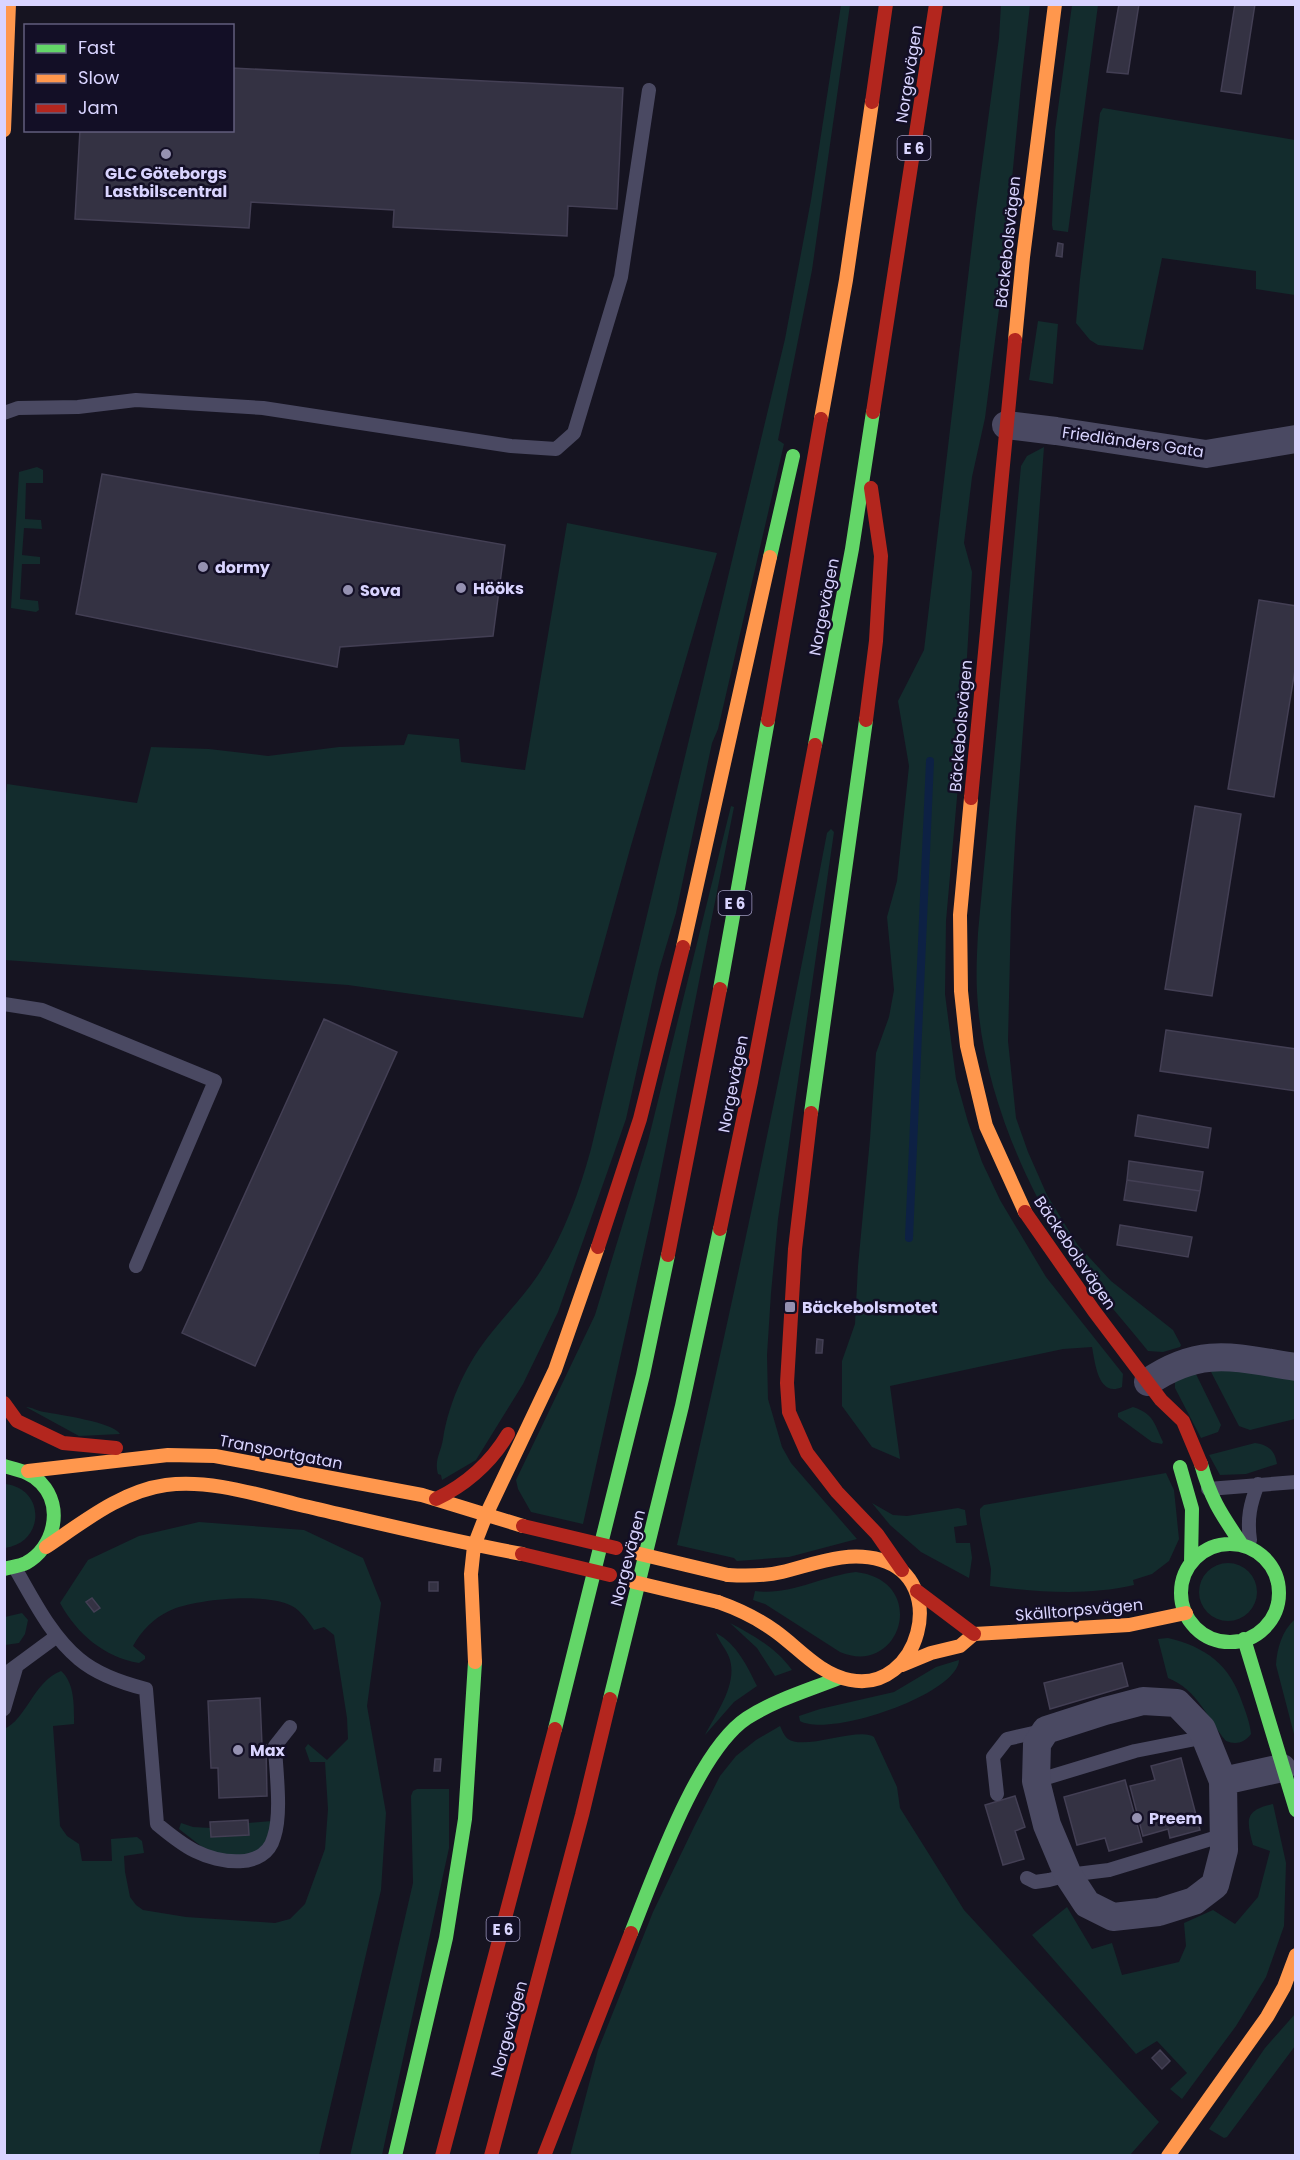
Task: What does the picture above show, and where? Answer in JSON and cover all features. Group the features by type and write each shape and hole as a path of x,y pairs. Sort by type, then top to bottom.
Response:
{"main road":[{"name":"Norgevägen","path":"442,2156 535,1810 643,1375 706,1067 846,280 886,4"},
{"name":"Norgevägen","path":"491,2156 582,1815 682,1406 751,1082 852,549 936,4"},
{"name":"Bäckebolsvägen","path":"1055,4 1032,174 960,915 961,991 967,1046 986,1126 1026,1214 1154,1391 1183,1420 1198,1454 1208,1489 1225,1523 1246,1547"},
{"path":"4,130 9,5"},
{"path":"814,379 846,280"},
{"path":"395,2156 446,1938 465,1819 475,1668 471,1574 474,1546 486,1515 555,1370 602,1237 640,1119 674,989 795,445"},
{"path":"10,1568 35,1558 46,1547 107,1508 147,1489 189,1484 257,1495 474,1546 522,1554 718,1602 749,1613 783,1636 811,1663 839,1678 856,1682 875,1679 902,1665 914,1646 919,1628 920,1609 917,1591 913,1582 877,1534 837,1492 807,1453 789,1412 787,1383 795,1249 807,1148 876,641 882,556 866,457"},
{"path":"436,1499 472,1478 499,1450 546,1366 569,1331"},
{"name":"Bäckebolsvägen","path":"1154,1391 1164,1419"},
{"path":"4,1403 17,1421 63,1443 142,1449 165,1454"},
{"path":"1173,1449 1192,1509 1191,1563"},
{"name":"Transportgatan","path":"9,1466 28,1471 57,1470 165,1454 190,1453 436,1499 523,1526 728,1575 751,1577 853,1556 886,1562 902,1570"},
{"path":"4,1454 9,1466"},
{"path":"28,1471 47,1489 54,1505 55,1522 46,1547"},
{"path":"1232,1544 1246,1547 1259,1553 1272,1568 1278,1586 1278,1603 1271,1619 1260,1632 1244,1639 1227,1641 1210,1637 1196,1627 1183,1605 1182,1587 1186,1571 1191,1563 1205,1551 1214,1547 1232,1544"},
{"path":"1278,1586 1296,1583"},
{"path":"917,1591 974,1634"},
{"name":"Skälltorpsvägen","path":"902,1665 931,1653 960,1646 974,1634 1129,1625 1186,1613"},
{"path":"1244,1639 1296,1810"},
{"path":"544,2156 608,1987 674,1829 695,1786 720,1744 746,1719 779,1701 839,1678"},
{"path":"1168,2156 1262,2022 1283,1987 1296,1955"}],"street":[{"name":"Friedländers Gata","path":"1006,425 1206,454 1296,439"},
{"path":"1154,1391 1164,1371 1198,1358 1223,1356 1296,1367"},
{"path":"1143,1701 1177,1703 1202,1729 1223,1781 1224,1850 1215,1885 1194,1901 1159,1912 1113,1917 1087,1904 1068,1875 1047,1825 1036,1781 1037,1744 1046,1730 1143,1701"},
{"path":"1223,1781 1282,1768"}],"lane":[{"path":"4,413 18,408 78,407 136,400 263,408 511,446 556,449 574,433 621,277 649,90"},
{"path":"4,1004 42,1010 214,1081 136,1266"},
{"path":"1188,1491 1296,1482"},
{"path":"1246,1547 1249,1506 1258,1484"},
{"path":"10,1568 57,1636 78,1659 110,1678 146,1689 158,1824 194,1851 213,1858 243,1861 257,1857 268,1850 278,1824 275,1746 290,1727"},
{"path":"4,1709 7,1669 57,1636"},
{"path":"998,1794 993,1757 1007,1739 1046,1730"},
{"path":"1036,1781 1135,1751 1206,1737"},
{"path":"1027,1878 1035,1882 1109,1870 1224,1835"}],"green space":[{"path":"841,5 850,5 812,270 778,440 784,444 718,729 712,743 676,913 659,970 626,1119 558,1312 523,1384 476,1460 442,1480 441,1475 438,1474 437,1460 460,1382 483,1344 527,1290 547,1260 569,1214 591,1149 785,339 811,200"},
{"path":"1001,5 1030,5 1001,294 985,418 972,477 964,543 972,572 962,741 946,921 945,994 956,1079 982,1162 1000,1200 1046,1277 1123,1374 1122,1387 1108,1388 1099,1377 1092,1347 1063,1349 890,1386 900,1459 872,1447 842,1406 842,1361 855,1324 876,1053 889,1017 894,990 887,917 897,881 909,766 898,701 924,650 976,210 999,38"},
{"path":"1072,5 1098,5 1068,232 1053,230 1052,225 1055,131"},
{"path":"1103,108 1295,140 1295,295 1256,289 1256,271 1162,258 1143,350 1098,345 1090,340 1076,323 1100,113"},
{"path":"1038,321 1058,324 1053,384 1029,380"},
{"path":"1044,447 1011,912 1008,1041 1016,1118 1047,1195 1077,1244 1111,1281 1173,1330 1181,1345 1163,1352 1148,1351 1079,1266 1043,1209 1003,1119 985,1055 980,1023 977,985 978,933 1021,466 1027,456"},
{"path":"37,467 43,470 43,483 26,483 25,519 41,520 42,529 24,528 22,555 40,557 40,564 22,564 20,599 38,601 39,610 36,612 11,608 19,472"},
{"path":"567,523 717,553 583,1018 348,985 5,960 4,816 7,784 137,803 151,747 209,749 268,756 339,747 404,745 408,734 459,739 461,762 525,770"},
{"path":"731,806 734,807 655,1201 583,1524 531,1512 518,1489 516,1480 595,1315 648,1141"},
{"path":"831,829 834,832 778,1219 767,1355 768,1399 782,1447 791,1463 857,1539 789,1557 737,1561 734,1558 677,1545 756,1190 827,833"},
{"path":"1209,1368 1295,1378 1295,1419 1250,1430 1239,1426"},
{"path":"1194,1370 1221,1425 1218,1432 1201,1438 1175,1388 1175,1382"},
{"path":"26,1407 97,1423 120,1434 79,1436"},
{"path":"1133,1407 1149,1416 1162,1444 1152,1442 1118,1417 1118,1413"},
{"path":"1255,1443 1270,1449 1275,1455 1277,1464 1246,1474 1220,1475 1209,1455"},
{"path":"1166,1473 1174,1490 1179,1539 1169,1561 1152,1574 1133,1580 1134,1585 1098,1591 1044,1591 990,1586 991,1569 980,1515 980,1509 984,1505"},
{"path":"5,1484 18,1488 28,1495 35,1515 34,1526 28,1536 18,1544 5,1548"},
{"path":"872,1503 893,1515 907,1516 958,1508 965,1510 967,1525 954,1527 956,1543 970,1543 972,1558 969,1578 921,1552 890,1525"},
{"path":"199,1522 304,1530 363,1558 381,1603 367,1706 386,1813 381,1890 319,2155 5,2155 4,1729 18,1718 44,1683 61,1671 69,1682 74,1703 74,1724 53,1726 60,1826 67,1836 79,1844 82,1861 112,1861 111,1839 137,1837 142,1841 144,1853 124,1856 130,1897 143,1910 186,1917 275,1923 290,1919 305,1904 325,1849 328,1809 325,1762 310,1762 305,1748 308,1744 327,1760 348,1739 347,1718 334,1635 324,1627 314,1630 298,1611 281,1602 249,1598 212,1600 180,1607 153,1621 133,1646 145,1656 145,1659 139,1663 103,1650 83,1634 60,1603 88,1560 139,1536"},
{"path":"1228,1563 1239,1565 1252,1576 1257,1592 1255,1603 1244,1616 1228,1621 1217,1619 1204,1608 1199,1592 1201,1581 1212,1568"},
{"path":"856,1572 879,1579 893,1592 900,1608 899,1625 891,1640 879,1652 861,1656 840,1652 765,1604 753,1600 755,1591 780,1591"},
{"path":"22,1613 28,1620 25,1634 19,1643 5,1645 5,1617"},
{"path":"1295,1619 1295,1738 1276,1665 1281,1640"},
{"path":"730,1623 756,1637 786,1662 792,1670 775,1676 757,1648"},
{"path":"716,1633 736,1649 757,1686 734,1702 705,1735 725,1698 731,1677 729,1657"},
{"path":"1168,1638 1205,1652 1231,1678 1248,1718 1251,1734 1246,1739 1236,1743 1226,1741 1195,1697 1168,1678 1158,1639"},
{"path":"959,1660 953,1673 938,1686 890,1710 837,1723 815,1725 800,1721 799,1716 820,1709 894,1692 936,1667"},
{"path":"780,1726 788,1739 796,1742 819,1741 857,1734 874,1737 897,1787 900,1808 964,1910 1159,2122 1130,2155 570,2156 598,2050 653,1912 694,1827 720,1776 736,1756 756,1740"},
{"path":"417,1789 449,1789 449,1848 382,2155 350,2156 413,1883 411,1796"},
{"path":"1273,1804 1286,1863 1284,1926 1266,1977 1236,2026 1182,2099 1170,2089 1187,2073 1157,2041 1136,2054 1032,1935 1067,1907 1092,1949 1112,1943 1122,1975 1179,1962 1186,1946 1184,1923 1213,1910 1235,1924 1258,1897 1270,1851 1253,1845 1249,1822 1257,1809"},
{"path":"272,1821 271,1833 260,1852 233,1856 206,1850 179,1829 181,1823 193,1827 211,1828 212,1837 248,1835 248,1823"},
{"path":"1295,2014 1295,2046 1227,2137 1224,2138 1209,2129 1265,2048"}],"building":[{"path":"1119,4 1139,4 1128,74 1107,72"},
{"path":"1235,4 1255,4 1241,94 1221,91"},
{"path":"234,68 623,88 617,209 568,206 567,236 393,227 394,210 251,202 249,228 75,219 80,132 234,132"},
{"path":"1058,243 1063,244 1062,257 1056,256"},
{"path":"102,474 505,545 493,636 340,647 337,667 76,614"},
{"path":"1259,600 1296,606 1296,664 1274,797 1228,789"},
{"path":"1195,806 1241,814 1212,996 1165,989"},
{"path":"324,1019 397,1052 255,1366 182,1333"},
{"path":"1166,1030 1296,1049 1296,1091 1160,1071"},
{"path":"1138,1115 1211,1128 1208,1148 1135,1136"},
{"path":"1129,1161 1203,1172 1200,1191 1127,1180"},
{"path":"1127,1180 1200,1191 1196,1211 1124,1200"},
{"path":"1120,1225 1192,1237 1188,1257 1117,1245"},
{"path":"817,1339 823,1340 822,1353 816,1353"},
{"path":"429,1582 438,1582 438,1591 429,1591"},
{"path":"92,1598 100,1608 94,1612 86,1602"},
{"path":"1122,1663 1128,1686 1050,1709 1044,1683"},
{"name":"Max","path":"260,1698 262,1745 266,1745 267,1796 219,1798 218,1768 211,1768 208,1701"},
{"path":"1181,1758 1200,1830 1170,1838 1168,1829 1143,1836 1130,1786 1155,1780 1151,1766"},
{"path":"435,1759 441,1759 440,1771 434,1771"},
{"path":"1125,1780 1142,1842 1109,1851 1105,1838 1077,1845 1064,1797"},
{"path":"1015,1796 1025,1827 1015,1831 1024,1859 1003,1865 985,1805"},
{"path":"248,1820 249,1835 211,1837 210,1822"},
{"path":"1160,2050 1170,2061 1162,2069 1152,2058"}],"waterway":[{"path":"909,1238 930,761"}],"traffic: fast":[{"path":"815,745 852,549 873,412"},
{"path":"770,557 793,456"},
{"path":"720,989 768,720"},
{"path":"811,1113 866,720"},
{"path":"610,1699 682,1406 720,1229"},
{"path":"555,1729 643,1375 668,1255"},
{"path":"1201,1464 1218,1507 1242,1545"},
{"path":"4,1466 37,1479 48,1493 54,1515 49,1537 36,1556 24,1564 4,1569"},
{"path":"1180,1467 1192,1509 1191,1563"},
{"path":"1230,1544 1249,1548 1264,1559 1275,1574 1279,1593 1275,1612 1264,1627 1249,1638 1230,1642 1211,1638 1196,1627 1185,1612 1181,1593 1185,1574 1196,1559 1211,1548 1230,1544"},
{"path":"1244,1639 1296,1810"},
{"path":"395,2156 446,1938 465,1819 475,1662"},
{"path":"631,1933 665,1849 694,1786 711,1757 729,1734 747,1718 769,1706 839,1678"}],"traffic: slow":[{"path":"4,130 9,4"},
{"path":"1015,340 1023,257 1055,4"},
{"path":"821,419 846,280 872,102"},
{"path":"683,947 770,557"},
{"path":"971,798 960,915 961,991 967,1046 986,1126 1025,1212"},
{"path":"475,1662 471,1574 474,1546 486,1515 555,1370 598,1247"},
{"path":"28,1471 168,1455 215,1456 422,1495 523,1526"},
{"path":"46,1547 88,1518 133,1494 166,1485 200,1484 234,1489 411,1531 522,1554"},
{"path":"640,1554 728,1575"},
{"path":"718,1602 761,1622 819,1666 850,1680 874,1680 894,1670 908,1653 917,1633 920,1610 915,1589 902,1571 881,1560 868,1557 843,1557 776,1573 728,1575"},
{"path":"634,1582 718,1602"},
{"path":"902,1665 931,1653 960,1646 974,1634 1129,1625 1186,1613"},
{"path":"1168,2156 1267,2017 1284,1987 1296,1955"}],"traffic: jam":[{"path":"872,102 886,4"},
{"path":"873,412 936,4"},
{"path":"971,798 1015,340"},
{"path":"768,720 821,419"},
{"path":"866,720 876,641 881,556 871,488"},
{"path":"720,1229 751,1082 815,745"},
{"path":"598,1247 640,1119 683,947"},
{"path":"668,1255 720,989"},
{"path":"811,1113 795,1249 787,1383 789,1412 807,1453 837,1492 877,1534 902,1570"},
{"path":"1025,1212 1094,1311 1161,1400 1183,1421 1201,1464"},
{"path":"4,1403 17,1421 63,1443 116,1448"},
{"path":"436,1499 458,1487 477,1472 494,1455 508,1434"},
{"path":"523,1526 616,1548"},
{"path":"522,1554 610,1575"},
{"path":"917,1591 974,1634"},
{"path":"491,2156 582,1815 610,1699"},
{"path":"442,2156 555,1729"},
{"path":"544,2156 631,1933"}],"place":[{"name":"GLC Göteborgs Lastbilscentral","path":"166,154"},
{"name":"dormy","path":"203,567"},
{"name":"Hööks","path":"461,588"},
{"name":"Sova","path":"348,590"},
{"name":"Bäckebolsmotet","path":"790,1307"},
{"name":"Max","path":"238,1750"},
{"name":"Preem","path":"1137,1818"}]}
